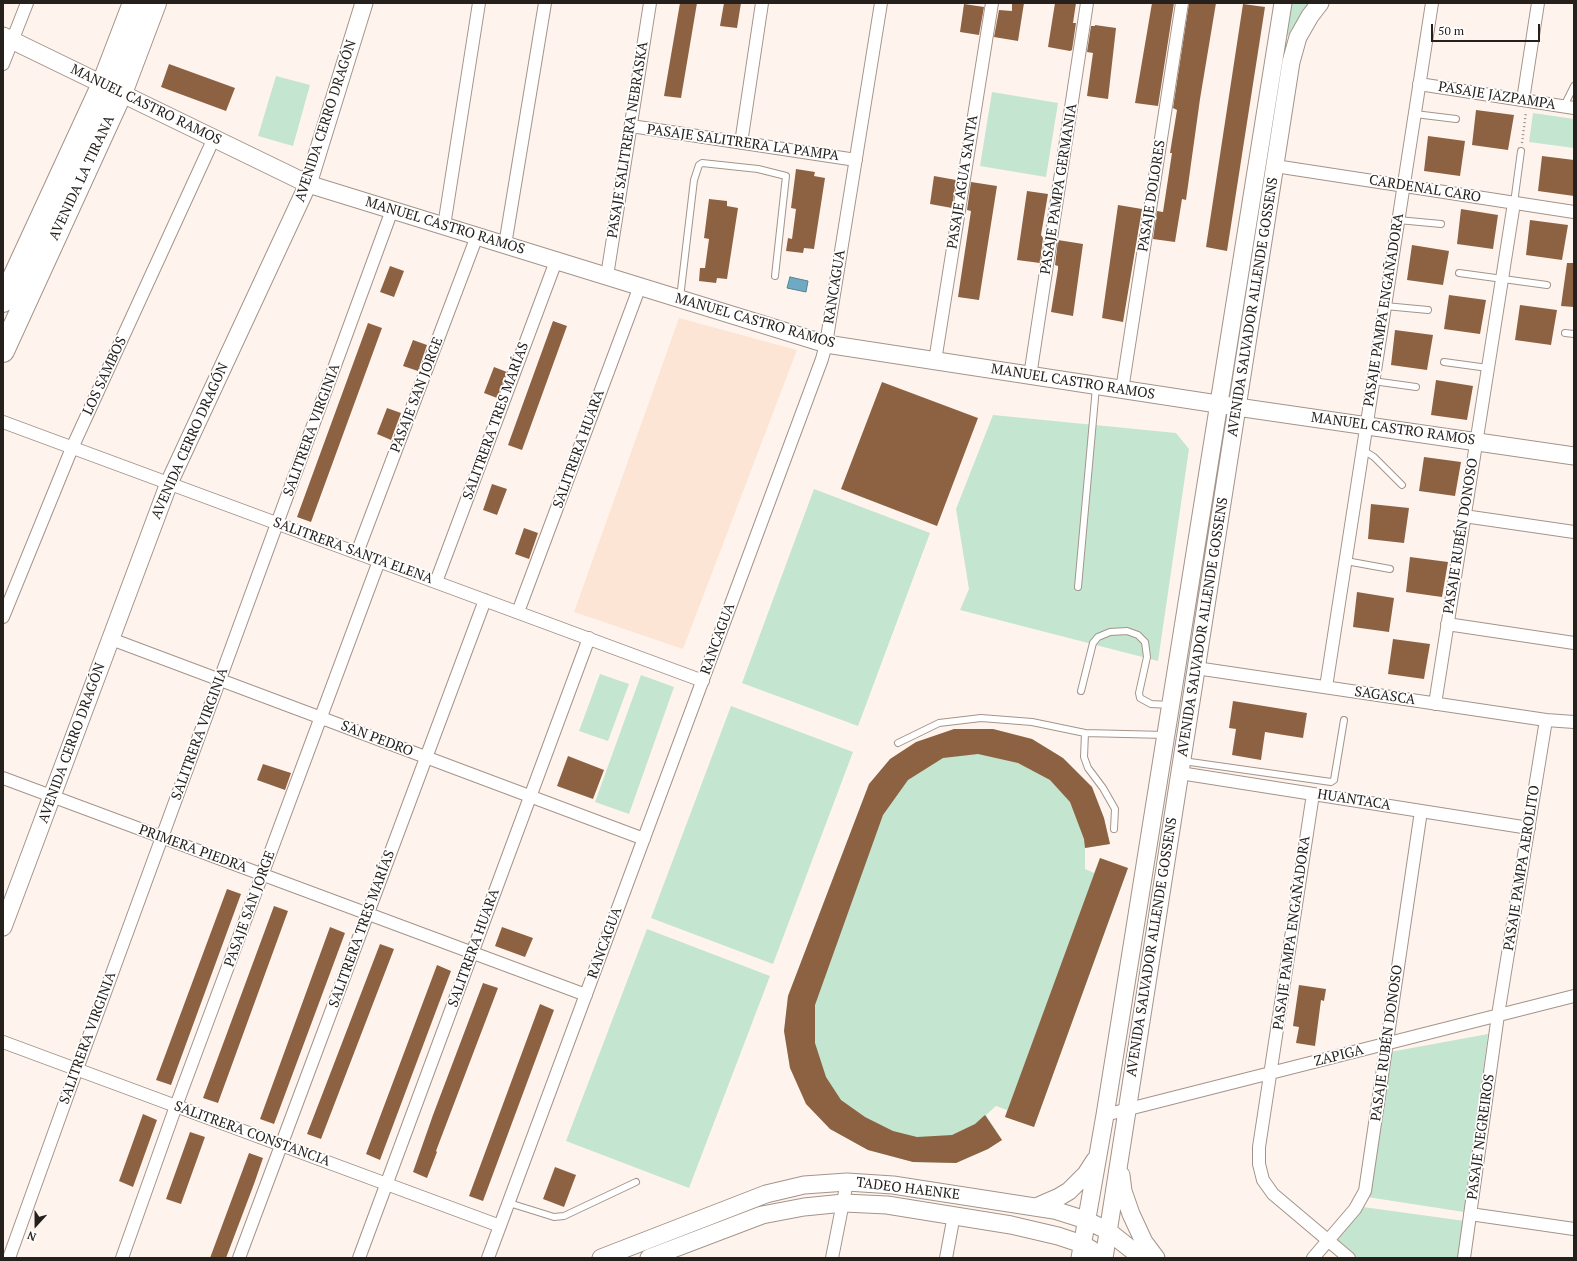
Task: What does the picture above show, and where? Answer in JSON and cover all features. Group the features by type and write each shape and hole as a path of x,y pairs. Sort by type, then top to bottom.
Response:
{"highway":[{"name":"AVENIDA LA TIRANA","path":"3,351 112,89 134,3"},
{"name":"AVENIDA LA TIRANA","path":"3,301 156,3"}],"main road":[{"name":"AVENIDA CERRO DRAGÓN","path":"3,927 169,483 308,184 364,3"},
{"name":"AVENIDA SALVADOR ALLENDE GOSSENS","path":"1081,1251 1105,1114 1283,3"},
{"name":"AVENIDA SALVADOR ALLENDE GOSSENS","path":"1105,1258 1120,1153 1294,48 1303,27 1320,3"},
{"name":"MANUEL CASTRO RAMOS","path":"8,38 308,184 826,344 1122,390 1574,456"},
{"path":"1120,1153 1122,1181 1126,1202 1136,1227 1156,1258"},
{"path":"1036,1207 1069,1191 1086,1174 1097,1154"},
{"name":"TADEO HAENKE","path":"601,1258 766,1194 804,1185 847,1182 893,1185 1036,1207 1086,1220 1108,1231 1142,1258"},
{"name":"TADEO HAENKE","path":"649,1258 762,1215 804,1206 844,1203 887,1205 1029,1228 1081,1251 1105,1258"}],"street":[{"path":"3,64 8,38 27,3"},
{"path":"444,226 479,3"},
{"path":"506,245 545,3"},
{"name":"PASAJE SALITRERA NEBRASKA","path":"607,276 650,3"},
{"path":"741,143 762,3"},
{"name":"RANCAGUA","path":"488,1258 703,681 826,344 881,3"},
{"name":"PASAJE AGUA SANTA","path":"935,361 992,3"},
{"name":"PASAJE PAMPA GERMANIA","path":"1030,376 1087,3"},
{"name":"PASAJE DOLORES","path":"1122,390 1182,3"},
{"name":"PASAJE PAMPA ENGAÑADORA","path":"1326,687 1432,3"},
{"path":"1526,100 1538,3"},
{"name":"PASAJE JAZPAMPA","path":"1419,84 1569,107"},
{"name":"PASAJE SALITRERA LA PAMPA","path":"630,126 856,160"},
{"name":"LOS SAMBOS","path":"3,617 72,448 214,138"},
{"name":"CARDENAL CARO","path":"1275,166 1574,212"},
{"name":"PASAJE RUBÉN DONOSO","path":"1435,704 1514,202"},
{"name":"SALITRERA VIRGINIA","path":"9,1258 392,210"},
{"name":"PASAJE SAN JORGE","path":"357,553 477,236"},
{"name":"SALITRERA TRES MARÍAS","path":"436,582 556,261"},
{"name":"SALITRERA HUARA","path":"518,612 640,286"},
{"name":"SALITRERA SANTA ELENA","path":"3,422 703,681"},
{"path":"1464,516 1574,532"},
{"name":"PASAJE SAN JORGE","path":"122,1258 176,1106 379,561"},
{"name":"SALITRERA TRES MARÍAS","path":"239,1258 485,600"},
{"path":"1447,624 1574,643"},
{"name":"SALITRERA HUARA","path":"359,1258 588,638"},
{"name":"SAN PEDRO","path":"111,639 644,839"},
{"name":"SAGASCA","path":"1196,668 1546,720 1574,722"},
{"name":"PASAJE PAMPA AEROLITO","path":"1498,1016 1546,720"},
{"name":"HUANTACA","path":"1181,767 1313,794 1529,828"},
{"name":"PRIMERA PIEDRA","path":"3,778 586,995"},
{"name":"PASAJE PAMPA ENGAÑADORA","path":"1313,794 1272,1073 1258,1156 1260,1173 1265,1184 1273,1194 1349,1258"},
{"name":"PASAJE RUBÉN DONOSO","path":"1313,1258 1355,1209 1365,1191 1421,811"},
{"name":"ZAPIGA","path":"1105,1114 1574,996"},
{"name":"PASAJE NEGREIROS","path":"1464,1258 1498,1016"},
{"name":"SALITRERA CONSTANCIA","path":"3,1042 500,1226"},
{"path":"832,1258 847,1182"},
{"path":"1470,1214 1574,1229"},
{"path":"946,1258 954,1215"}],"lane":[{"path":"1569,107 1574,86"},
{"path":"1415,114 1456,119"},
{"path":"1514,202 1521,151"},
{"path":"680,299 694,180 699,165 702,163 758,169 786,176 775,276"},
{"path":"1398,220 1441,224"},
{"path":"1459,273 1548,286"},
{"path":"1385,306 1428,310"},
{"path":"1565,333 1574,334"},
{"path":"1444,362 1488,368"},
{"path":"1374,381 1416,387"},
{"path":"1078,587 1096,386"},
{"path":"1363,450 1374,457 1402,485"},
{"path":"1346,560 1390,568"},
{"path":"1081,691 1093,643 1098,637 1110,632 1127,631 1138,635 1145,642 1147,657 1139,693 1140,698 1151,704 1170,705"},
{"path":"898,743 939,723 982,718 1032,722 1085,733 1165,735"},
{"path":"1181,767 1331,782 1334,780 1344,720"},
{"path":"1085,733 1084,757 1088,768 1103,788 1115,809 1114,829"},
{"path":"509,1203 554,1217 564,1216 636,1182"}],"path":[{"path":"1521,151 1526,100"}],"shaded area":[{"path":"679,318 797,350 683,649 574,612"}],"green space":[{"path":"1292,3 1309,3 1285,40"},
{"path":"276,76 310,85 293,146 258,136"},
{"path":"992,92 1058,103 1046,177 980,166"},
{"path":"1533,113 1574,119 1574,148 1529,142"},
{"path":"993,415 1176,433 1189,449 1158,661 960,610 969,589 956,509"},
{"path":"814,489 930,533 858,726 742,683"},
{"path":"600,674 629,684 608,741 579,731"},
{"path":"641,675 674,687 629,814 595,802"},
{"path":"731,706 853,752 773,964 651,918"},
{"path":"954,729 993,729 1032,739 1063,758 1092,787 1104,818 1110,844 1085,848 1085,869 1094,873 1100,858 1128,868 1034,1127 1005,1117 1007,1110 996,1106 986,1115 1002,1140 988,1149 956,1163 913,1162 868,1150 830,1129 790,1068 784,1031 788,996 869,784"},
{"path":"647,929 770,976 689,1188 566,1141"},
{"path":"1488,1034 1464,1212 1367,1197 1390,1052"},
{"path":"1363,1207 1465,1221 1460,1258 1353,1258 1334,1242"}],"water":[{"path":"790,277 808,281 806,292 787,288"}],"building":[{"path":"680,3 697,3 681,98 664,96"},
{"path":"724,3 741,3 737,28 720,26"},
{"path":"1012,3 1024,3 1018,41 994,37 999,10 1012,11"},
{"path":"1055,3 1076,3 1073,23 1076,23 1072,50 1070,51 1048,47"},
{"path":"1152,3 1174,3 1158,106 1135,103"},
{"path":"1189,3 1216,3 1200,99 1186,200 1182,199 1175,242 1153,239 1157,211 1163,212 1172,153 1170,153 1177,110 1173,108"},
{"path":"964,4 984,7 979,35 960,32"},
{"path":"1243,4 1265,7 1227,251 1206,247"},
{"path":"1095,25 1116,28 1108,99 1087,96 1093,53 1087,52 1091,26"},
{"path":"169,64 235,88 226,111 161,87"},
{"path":"1476,110 1514,115 1508,150 1472,145"},
{"path":"1428,136 1465,141 1460,176 1424,171"},
{"path":"1542,156 1574,160 1574,196 1538,191"},
{"path":"796,169 815,172 814,176 825,178 814,249 804,248 803,253 786,251 788,238 792,239 796,209 791,208"},
{"path":"934,176 956,180 952,208 930,204"},
{"path":"971,182 997,186 979,300 958,297 971,211 967,210"},
{"path":"1027,191 1048,194 1041,235 1043,238 1040,263 1017,260"},
{"path":"709,199 727,201 727,206 738,208 727,279 717,278 716,283 699,281 700,268 705,268 709,239 704,238"},
{"path":"1118,205 1142,209 1123,322 1102,318"},
{"path":"1461,209 1498,215 1493,249 1457,244"},
{"path":"1530,220 1568,225 1562,260 1526,255"},
{"path":"1058,240 1083,244 1073,316 1051,312 1058,269 1058,266 1055,265"},
{"path":"1412,245 1449,251 1443,285 1407,280"},
{"path":"1567,263 1574,263 1574,307 1561,306"},
{"path":"390,266 404,271 394,297 380,292"},
{"path":"1449,295 1486,300 1480,334 1444,329"},
{"path":"1520,305 1557,310 1551,345 1515,340"},
{"path":"553,321 567,326 522,450 508,445"},
{"path":"368,323 382,328 311,522 297,517"},
{"path":"1395,330 1433,335 1427,370 1391,365"},
{"path":"413,340 427,345 418,371 403,366"},
{"path":"494,367 507,372 497,398 484,393"},
{"path":"1436,380 1473,386 1467,420 1431,415"},
{"path":"882,382 978,418 937,526 841,489"},
{"path":"387,408 401,413 391,440 377,434"},
{"path":"1424,457 1461,462 1455,496 1419,491"},
{"path":"492,484 507,489 497,515 483,510"},
{"path":"1371,504 1409,508 1404,543 1368,539"},
{"path":"524,528 538,533 529,559 515,554"},
{"path":"1410,557 1448,562 1442,597 1406,592"},
{"path":"1357,592 1394,598 1389,632 1353,627"},
{"path":"1393,639 1430,644 1424,679 1388,674"},
{"path":"1233,701 1307,713 1303,738 1265,732 1261,760 1232,755 1236,729 1229,728"},
{"path":"954,729 993,729 1032,739 1063,758 1092,787 1104,818 1110,844 1085,848 1084,839 1070,802 1050,780 1018,763 978,754 943,758 908,780 883,815 815,1005 815,1043 826,1077 841,1100 865,1117 893,1131 917,1137 952,1135 975,1124 985,1115 1002,1140 988,1149 956,1163 913,1162 868,1150 830,1129 806,1104 790,1068 784,1031 788,996 869,784 890,759 916,742"},
{"path":"568,756 604,770 593,799 557,786"},
{"path":"263,764 291,773 285,790 257,780"},
{"path":"1100,858 1128,868 1034,1127 1005,1117"},
{"path":"227,889 241,894 171,1085 156,1080"},
{"path":"274,906 288,911 218,1103 203,1098"},
{"path":"330,927 345,933 274,1124 260,1119"},
{"path":"502,927 533,938 525,957 495,946"},
{"path":"380,944 394,949 321,1139 307,1134"},
{"path":"437,965 451,971 380,1160 366,1154"},
{"path":"483,983 498,988 427,1178 413,1172"},
{"path":"1299,985 1326,989 1324,1001 1321,1000 1315,1046 1296,1043 1299,1027 1293,1026"},
{"path":"540,1004 554,1010 483,1201 469,1196"},
{"path":"143,1114 157,1120 133,1187 119,1181"},
{"path":"190,1132 205,1137 181,1204 166,1199"},
{"path":"249,1153 263,1158 254,1184 226,1258 210,1258"},
{"path":"555,1167 576,1175 564,1207 543,1199"}]}
